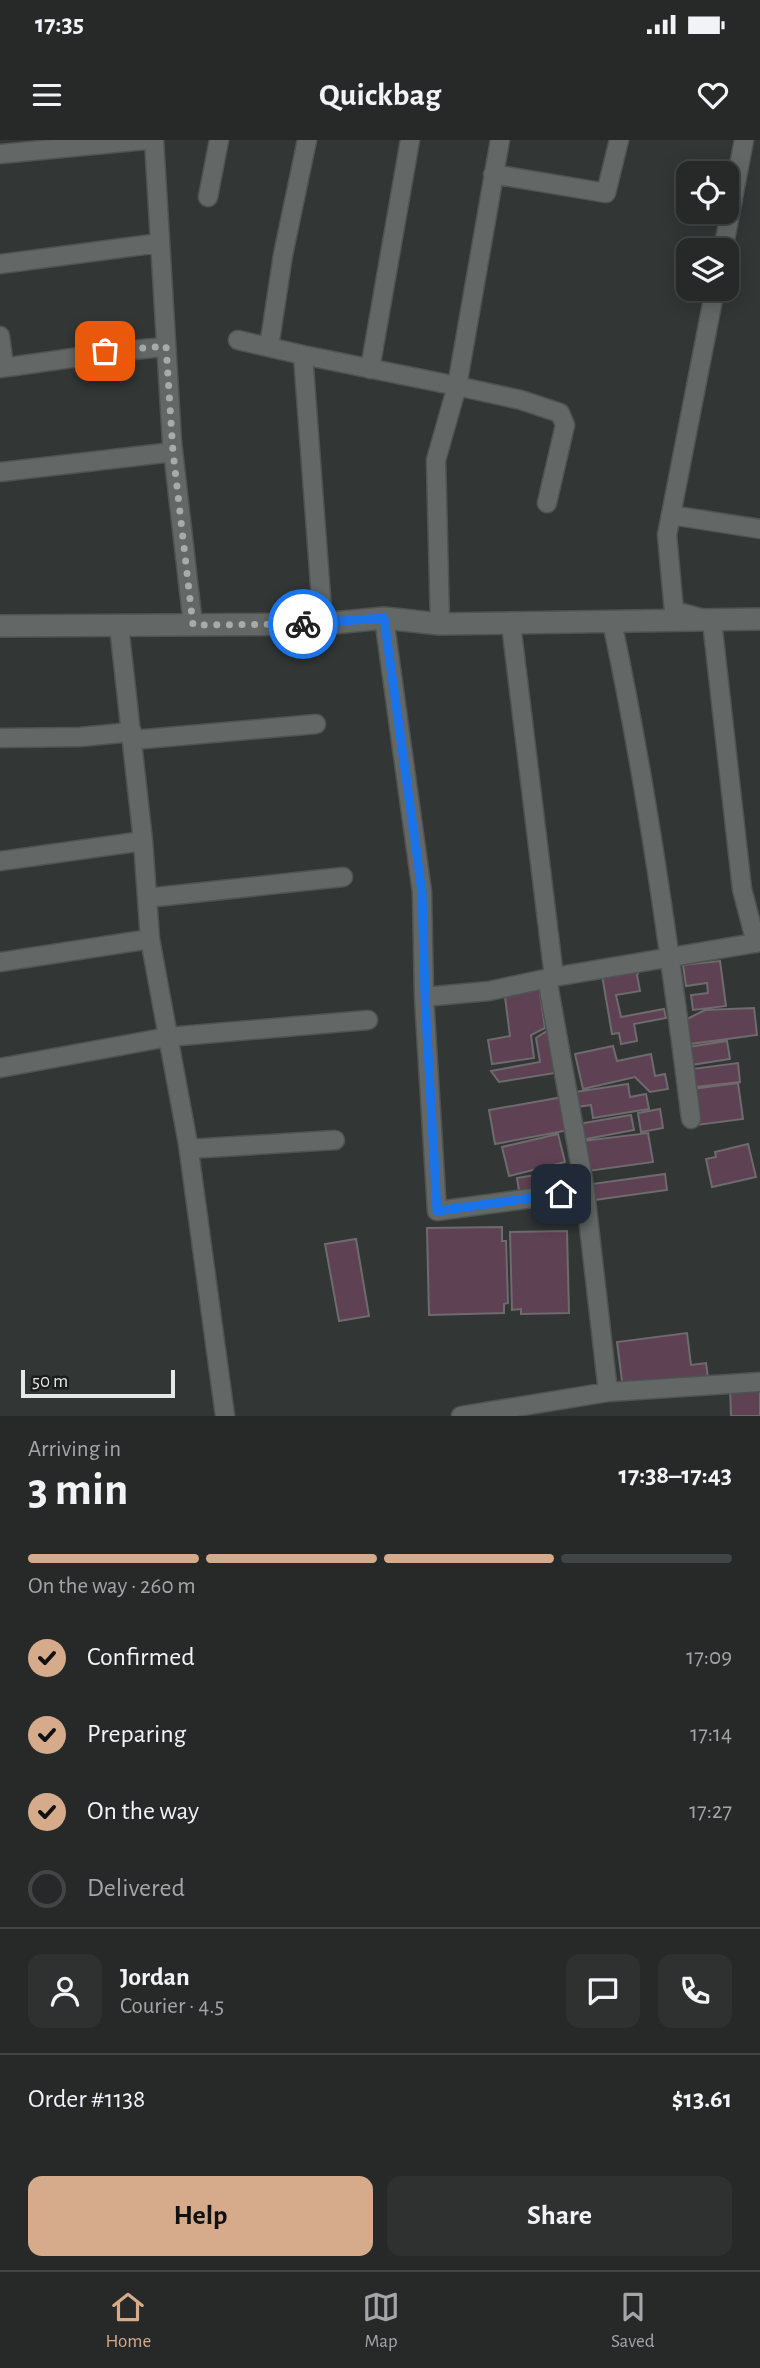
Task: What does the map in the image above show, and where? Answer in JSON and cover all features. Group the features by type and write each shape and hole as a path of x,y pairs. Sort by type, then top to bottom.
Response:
{"street":[{"path":"0,154 146,140"},
{"path":"154,140 173,452 193,625"},
{"path":"208,197 219,140"},
{"path":"269,347 283,255 307,140"},
{"path":"370,369 410,140"},
{"path":"440,624 436,460 457,386 499,140"},
{"path":"493,174 606,193 619,140"},
{"path":"725,238 744,140"},
{"path":"0,264 160,243"},
{"path":"712,621 674,611 667,535 713,301"},
{"path":"0,336 2,368 63,362 105,351 166,346"},
{"path":"238,340 521,400 560,413 565,425 547,503"},
{"path":"303,355 323,624"},
{"path":"0,472 173,452"},
{"path":"671,515 760,529"},
{"path":"384,618 422,892 437,1211 585,1191"},
{"path":"0,626 323,624 384,618 440,624 760,619"},
{"path":"425,998 489,991 551,977 758,943 742,889 712,621"},
{"path":"612,622 636,733 671,958 691,1119"},
{"path":"511,624 551,977 585,1191 608,1392"},
{"path":"119,626 133,736 150,939 189,1149 225,1416"},
{"path":"0,738 133,736 316,723"},
{"path":"0,861 143,841"},
{"path":"147,898 343,877"},
{"path":"0,962 150,939"},
{"path":"0,1068 168,1037 368,1020"},
{"path":"189,1149 335,1140"},
{"path":"461,1416 608,1392 760,1382"}],"building":[{"path":"720,961 726,1006 693,1010 691,995 708,993 707,983 686,986 683,965"},
{"path":"641,969 637,975 640,991 616,995 621,1017 664,1009 666,1018 634,1024 637,1041 621,1044 619,1033 612,1034 602,975"},
{"path":"539,986 545,1028 531,1035 534,1058 492,1064 488,1040 510,1036 505,997"},
{"path":"754,1008 757,1035 690,1044 687,1019 705,1010"},
{"path":"547,1031 555,1073 499,1082 491,1071 540,1062 536,1038"},
{"path":"727,1041 730,1059 691,1065 688,1047"},
{"path":"613,1046 617,1061 651,1054 655,1076 665,1074 668,1089 650,1092 635,1077 583,1089 575,1054"},
{"path":"738,1063 740,1082 695,1087 692,1069"},
{"path":"738,1083 743,1119 697,1125 692,1089"},
{"path":"628,1084 630,1097 646,1094 649,1109 593,1118 591,1105 577,1107 575,1092"},
{"path":"563,1097 569,1130 495,1144 489,1110"},
{"path":"660,1109 663,1128 641,1132 638,1113"},
{"path":"631,1115 634,1130 581,1140 578,1124"},
{"path":"648,1133 653,1162 588,1171 583,1141"},
{"path":"558,1134 565,1162 509,1176 502,1147"},
{"path":"748,1144 756,1177 712,1187 706,1159 716,1157 715,1152"},
{"path":"571,1169 574,1188 520,1197 517,1178"},
{"path":"665,1174 667,1190 594,1200 592,1184"},
{"path":"502,1227 502,1241 506,1241 508,1303 504,1304 504,1313 429,1315 427,1228"},
{"path":"567,1231 569,1313 521,1314 521,1309 512,1310 510,1232"},
{"path":"356,1239 369,1316 339,1321 325,1244"},
{"path":"687,1333 691,1365 706,1363 708,1378 623,1389 617,1342"},
{"path":"730,1386 760,1387 760,1416 731,1416"}],"way so far":[{"path":"105,351 166,346 173,452 193,625 303,624"}],"route":[{"path":"303,624 384,618 422,892 437,1211 561,1194"}]}
